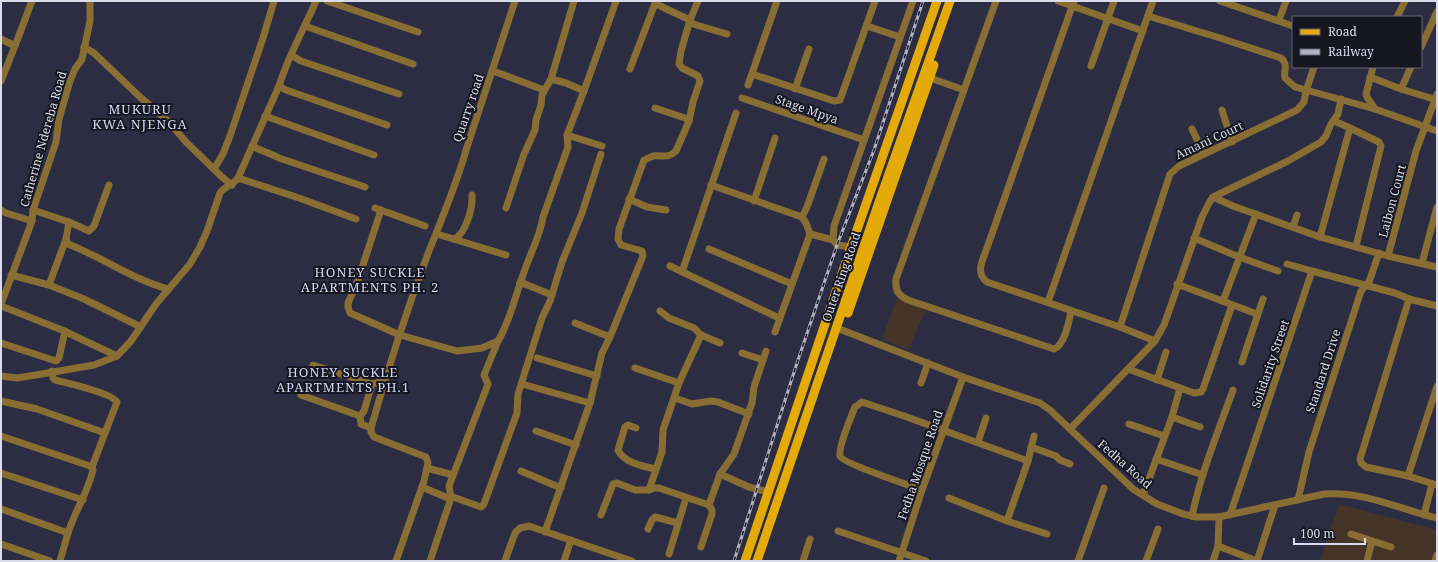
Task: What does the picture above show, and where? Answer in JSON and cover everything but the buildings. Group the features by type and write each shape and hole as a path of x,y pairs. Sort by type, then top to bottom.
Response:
{"main road":[{"name":"Outer Ring Road","path":"745,561 851,247 937,1"},
{"name":"Outer Ring Road","path":"757,561 798,452 876,212 950,1"},
{"path":"763,561 798,452 956,1"}],"street":[{"path":"1,81 32,1"},
{"name":"Catherine Ndereba Road","path":"1,305 32,221 33,210 56,142 59,119 70,81 75,69 82,59 90,21 90,1"},
{"path":"214,169 223,154 230,136 274,1"},
{"path":"1,376 17,378 52,372 94,364 117,356 141,327 168,289 190,264 200,247 220,193 224,188 232,185 238,178 279,86 283,72 316,1"},
{"path":"327,1 418,32"},
{"name":"Quarry road","path":"371,428 400,335 461,169 515,1"},
{"path":"506,208 524,154 535,130 542,95 551,79 574,1"},
{"path":"430,561 450,499 449,486 488,384 484,375 503,331 520,282 542,228 543,217 568,147 568,135 616,1"},
{"path":"545,532 590,403 602,353 643,256 642,251 621,245 618,239 619,229 644,160 654,156 666,157 673,154 676,151 689,121 700,81 698,76 682,68 680,64 681,52 690,20 698,1"},
{"path":"748,85 777,1"},
{"path":"752,74 834,101 840,100 875,1"},
{"path":"833,240 834,226 856,160 913,1"},
{"path":"996,1 896,279 897,292 899,295 908,300 1054,349 1059,347 1061,344 1071,311"},
{"path":"1058,1 1073,4 1108,19 1143,31"},
{"path":"1092,66 1114,1"},
{"path":"1048,302 1153,1"},
{"path":"1220,1 1292,26"},
{"path":"1279,20 1286,1"},
{"path":"1398,16 1405,1"},
{"path":"630,69 656,2 690,20 693,24 727,34"},
{"path":"1073,4 980,270 982,278 987,282 1120,327 1155,341"},
{"path":"1422,44 1437,12"},
{"path":"1148,16 1281,58 1286,65 1284,74 1286,81 1294,87 1375,109 1437,131"},
{"path":"305,26 413,64"},
{"path":"867,26 900,37"},
{"path":"1,39 15,46"},
{"path":"84,47 94,53 140,97 168,121 186,142 232,185"},
{"path":"795,89 809,49"},
{"path":"291,55 302,61 399,94"},
{"name":"Amani Court","path":"1120,327 1170,174 1179,166 1297,110 1304,102 1314,68"},
{"path":"1373,68 1366,96 1375,109"},
{"path":"1401,89 1411,68"},
{"path":"493,71 544,90"},
{"path":"1370,77 1401,89 1436,98"},
{"path":"930,78 964,90"},
{"path":"551,79 566,83 584,92"},
{"path":"279,86 286,90 386,125"},
{"name":"Stage Mpya","path":"742,98 864,140"},
{"name":"Laibon Court","path":"1388,256 1416,151 1436,98"},
{"path":"1070,429 1155,341 1164,326 1194,238 1213,197 1288,161 1321,142 1326,136 1340,109 1341,99"},
{"path":"655,108 685,118 689,121"},
{"path":"1222,110 1232,142"},
{"path":"682,272 736,113"},
{"path":"265,116 374,155"},
{"path":"1334,121 1379,142 1381,146 1356,246"},
{"path":"1320,237 1350,128"},
{"path":"1192,129 1204,154"},
{"path":"568,135 602,146"},
{"path":"754,201 775,138"},
{"path":"252,146 279,158 365,187"},
{"path":"422,487 450,499 453,497 481,507 483,505 517,413 518,394 542,318 552,295 562,262 582,213 601,154"},
{"path":"802,217 824,159"},
{"path":"238,178 356,219"},
{"path":"33,210 91,230 94,226 109,185"},
{"path":"711,185 802,217 806,223 810,234 774,332"},
{"path":"454,239 459,237 463,232 473,201 472,195"},
{"path":"1213,197 1233,206 1320,237 1356,246 1378,254 1437,267"},
{"path":"630,199 647,207 666,210"},
{"path":"1422,263 1437,207"},
{"path":"425,226 378,209 370,246 348,307 350,313 400,335 457,351 482,348 498,341"},
{"path":"1,210 32,221"},
{"path":"1223,301 1256,214"},
{"path":"1293,227 1297,215"},
{"path":"50,285 66,239 69,222"},
{"path":"437,234 506,255"},
{"path":"810,234 833,240 837,245 851,247"},
{"path":"1194,238 1278,271"},
{"path":"66,239 68,244 89,252 137,276 168,289"},
{"path":"710,249 792,284"},
{"name":"Standard Drive","path":"1298,500 1313,437 1361,291 1369,282 1378,254"},
{"path":"1287,264 1437,306"},
{"path":"670,266 779,318"},
{"name":"Solidarity Street","path":"1230,515 1312,271"},
{"path":"11,275 50,285 84,299 141,327"},
{"path":"1,279 9,284"},
{"path":"520,282 552,295"},
{"path":"1178,284 1257,314"},
{"path":"1242,362 1263,299"},
{"path":"1409,299 1360,459 1361,463 1366,467 1408,476 1435,485 1424,515"},
{"path":"1,305 65,331 117,356"},
{"path":"1128,369 1194,393 1201,392 1232,305"},
{"path":"660,311 669,318 694,328 700,335 720,343"},
{"path":"575,323 610,337"},
{"name":"Fedha Road","path":"842,330 963,377 1040,403 1126,482 1143,495 1169,509 1183,514 1192,516 1219,517 1324,494 1348,494 1386,502 1437,518"},
{"path":"1,343 56,361 59,358 65,331"},
{"path":"649,490 662,452 663,430 679,383 700,335"},
{"path":"709,505 720,474 734,454 748,414 754,387 766,351"},
{"path":"1157,380 1166,352"},
{"path":"742,353 763,360"},
{"path":"537,358 596,376"},
{"path":"921,383 928,363"},
{"path":"312,365 372,384 379,382 384,383"},
{"path":"635,368 679,383"},
{"path":"52,372 55,380 79,386 111,397 117,402 92,467 92,474 83,500 73,518 60,561"},
{"name":"Fedha Mosque Road","path":"898,561 943,430 963,377"},
{"path":"372,384 364,411 360,416 361,424 371,428 371,432 374,437 426,457 428,463 422,487 396,561"},
{"path":"522,384 590,403"},
{"path":"1408,476 1437,386"},
{"path":"1143,495 1172,417 1180,388"},
{"path":"1192,516 1203,475 1233,390"},
{"path":"301,395 360,416"},
{"path":"675,398 692,404 711,401 718,402 748,414"},
{"path":"1,401 37,409 105,433"},
{"path":"922,490 854,465 842,459 840,456 840,448 855,407 862,402 1028,461"},
{"path":"1172,417 1200,427"},
{"path":"978,442 986,418"},
{"path":"1129,424 1164,436"},
{"path":"636,428 628,426 625,427 618,450 628,460 656,469"},
{"path":"536,431 576,445"},
{"path":"1,436 92,467"},
{"path":"1007,521 1028,461 1034,436"},
{"path":"1031,447 1070,464"},
{"path":"1156,459 1203,475"},
{"path":"427,468 453,475"},
{"path":"521,471 560,488"},
{"path":"1,473 83,500"},
{"path":"720,474 749,487 768,492"},
{"path":"601,515 613,484 617,483 635,490 649,490 656,487 709,505 712,510 712,514 701,546"},
{"path":"1078,561 1104,488"},
{"path":"669,554 686,498"},
{"path":"949,498 1007,521 1047,534"},
{"path":"1218,546 1257,561 1275,504"},
{"path":"1,509 68,533"},
{"path":"648,529 655,517 678,523"},
{"path":"1212,561 1218,546 1219,517"},
{"path":"505,561 512,539 516,532 520,528 529,526 632,561"},
{"path":"1146,561 1158,529"},
{"path":"838,531 926,561"},
{"path":"1351,534 1391,547"},
{"path":"803,561 810,539"},
{"path":"564,561 571,540"},
{"path":"1367,561 1372,541"},
{"path":"1,544 50,561"},
{"path":"1435,561 1437,555"}],"shaded area":[{"path":"897,299 926,309 909,350 882,339"},
{"path":"1339,504 1437,530 1437,561 1320,561"}],"railway":[{"path":"734,561 795,369 837,245 874,150 923,1"}],"district":[{"name":"MUKURU KWA NJENGA","path":"140,116"},
{"name":"HONEY SUCKLE APARTMENTS PH. 2","path":"370,280"},
{"name":"HONEY SUCKLE APARTMENTS PH.1","path":"343,380"}]}
